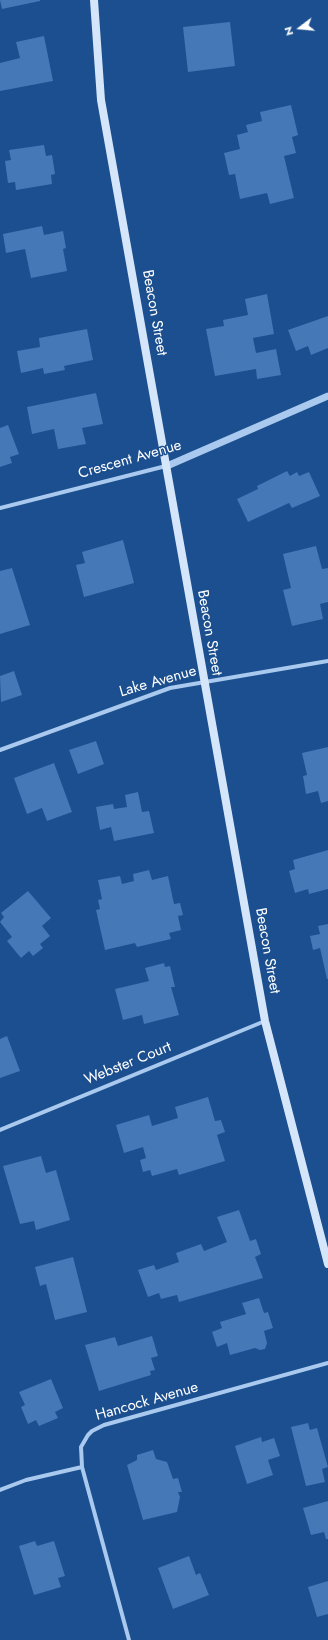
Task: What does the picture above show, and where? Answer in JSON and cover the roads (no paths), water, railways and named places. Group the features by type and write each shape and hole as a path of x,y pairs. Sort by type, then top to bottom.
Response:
{"main road":[{"name":"Beacon Street","path":"94,0 101,100 167,466 203,681 237,854 265,1021 328,1264"}],"street":[{"name":"Crescent Avenue","path":"0,508 167,466 328,396"},
{"name":"Lake Avenue","path":"0,750 159,691 203,681 328,660"},
{"name":"Webster Court","path":"0,1130 265,1021"},
{"name":"Hancock Avenue","path":"129,1640 82,1467 81,1447 88,1435 98,1427 328,1363"},
{"path":"0,1490 26,1480 82,1467"}]}
